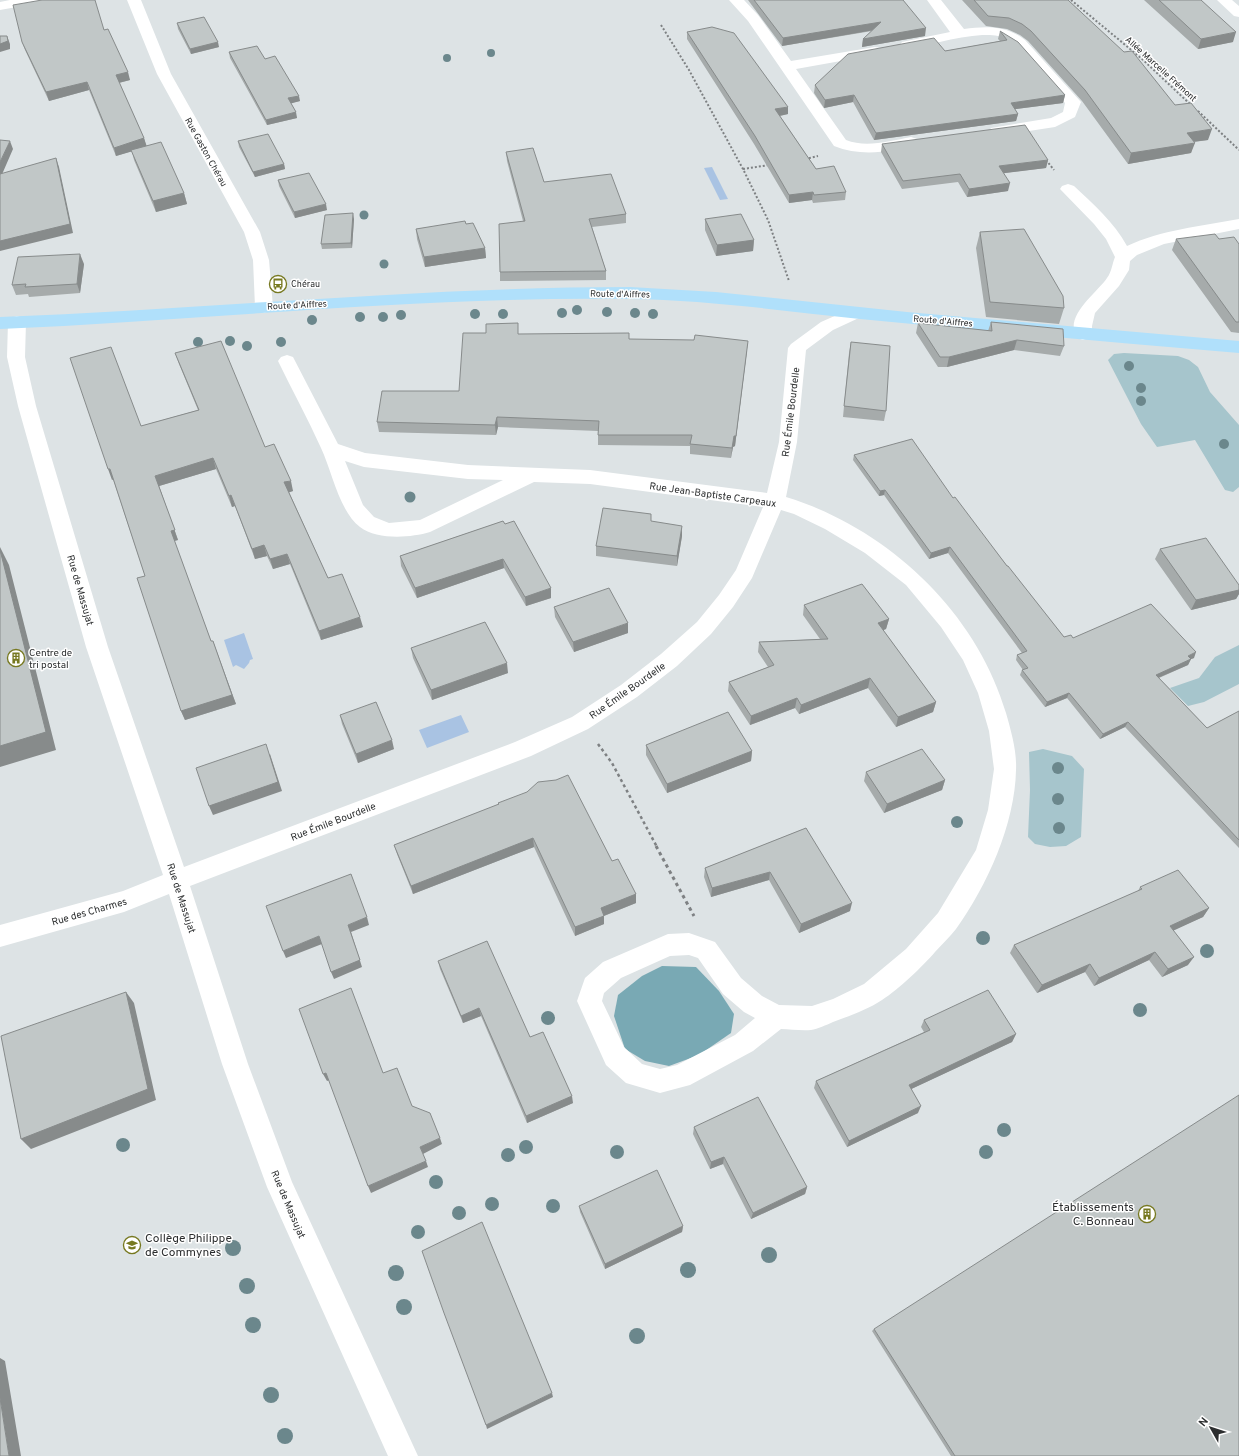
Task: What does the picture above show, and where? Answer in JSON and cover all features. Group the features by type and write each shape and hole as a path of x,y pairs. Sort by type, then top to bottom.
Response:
{"main road":[{"name":"Route d'Aiffres","path":"9,323 60,321 264,306 447,296 532,293 632,293 691,296 855,313 1239,347"}],"street":[{"path":"0,6 34,0"},
{"name":"Rue Gaston Chérau","path":"134,0 164,74 252,232 261,260 264,306"},
{"path":"736,0 753,18 840,143 847,147 865,148 928,140"},
{"path":"934,0 955,26 959,35"},
{"path":"1224,0 1239,13"},
{"path":"787,66 959,35 985,31 997,32 1016,39 1073,102 1070,114 1055,122 983,132"},
{"path":"1068,189 1100,220 1114,238 1124,258"},
{"path":"1083,334 1082,324 1087,312 1112,284 1120,270 1124,258 1138,248 1164,238 1239,224"},
{"name":"Rue Émile Bourdelle","path":"177,882 321,825 523,749 580,723 629,691 669,660 704,628 726,601 745,573 775,502 788,442 797,348 827,326 855,313"},
{"name":"Rue de Massujat","path":"9,323 30,414 97,647 177,882 235,1064 280,1187 403,1456"},
{"name":"Rue Jean-Baptiste Carpeaux","path":"287,360 331,449 355,508 367,522 388,530 423,528 531,475"},
{"name":"Rue Jean-Baptiste Carpeaux","path":"331,449 364,460 468,472 590,477 775,502 801,509 826,521 872,548 913,580 948,621 972,656 989,693 1000,731 1004,769 999,810 987,852 967,889 947,921 915,957 873,992 840,1008 812,1018 776,1017 753,1004 732,986 706,950"},
{"name":"Rue des Charmes","path":"0,936 124,901 177,882"},
{"path":"706,950 689,944 668,945 612,970 594,986 589,1002 615,1056 635,1074 660,1081 682,1076 744,1043 776,1017"}],"path":[{"name":"Allée Marcelle Frémont","path":"1071,0 1141,58 1239,150"},
{"path":"661,25 693,77 743,169 768,220 797,307"},
{"path":"1022,127 1068,189"},
{"path":"803,159 833,154 847,147"},
{"path":"743,169 773,164"},
{"path":"580,723 612,763 694,915 706,950"}],"shaded area":[{"path":"712,167 728,199 720,200 704,168"},
{"path":"1124,353 1178,356 1189,360 1198,367 1210,392 1239,425 1239,487 1233,492 1225,490 1195,440 1157,447 1141,424 1108,360 1114,354"},
{"path":"244,633 253,659 250,660 244,669 236,665 233,667 224,640"},
{"path":"1239,645 1239,684 1204,702 1188,706 1170,688 1199,678 1215,657"},
{"path":"461,715 469,732 427,748 419,730"},
{"path":"1043,749 1072,756 1084,769 1081,837 1066,846 1050,847 1035,844 1028,837 1030,790 1029,752"},
{"path":"662,966 696,967 719,991 734,1014 731,1033 699,1055 669,1066 645,1061 625,1049 614,1016 618,995 642,976"}],"building":[{"path":"42,0 95,0 104,30 108,29 128,72 116,75 144,138 114,148 87,82 46,92 22,42 13,5"},
{"path":"754,0 903,0 926,28 863,39 881,22 783,38"},
{"path":"974,0 1068,0 1124,52 1132,51 1175,105 1191,103 1212,129 1187,133 1195,143 1131,153 1085,90 1031,31 1022,24 1009,18 988,16"},
{"path":"1159,0 1201,0 1236,32 1201,39"},
{"path":"204,17 218,42 190,49 177,23"},
{"path":"712,27 734,33 788,107 775,109 816,169 834,166 846,192 814,195 813,192 789,195 755,136 687,32"},
{"path":"1000,31 1018,42 1065,95 1011,103 1018,114 876,133 854,95 825,100 815,85 848,54 934,38 945,51 1007,40"},
{"path":"0,36 7,36 8,41 0,44"},
{"path":"257,46 265,59 275,56 299,96 288,98 296,112 266,120 229,52"},
{"path":"1025,125 1048,160 999,166 1010,183 969,189 960,174 903,181 882,144"},
{"path":"268,134 284,164 253,172 238,141"},
{"path":"0,140 10,141 0,162"},
{"path":"161,142 184,193 153,201 131,150"},
{"path":"533,148 544,182 611,174 626,214 589,219 606,271 500,272 499,224 525,221 506,152"},
{"path":"56,158 70,224 0,241 0,174"},
{"path":"309,173 326,204 294,212 278,180"},
{"path":"353,213 351,243 321,244 325,215"},
{"path":"741,214 754,240 717,245 705,219"},
{"path":"465,221 466,224 473,223 485,248 424,257 416,229"},
{"path":"1024,229 1063,296 1064,308 990,302 980,232"},
{"path":"1215,234 1219,239 1234,237 1239,244 1239,322 1236,322 1176,239"},
{"path":"80,254 77,284 25,287 26,284 12,285 18,257"},
{"path":"991,322 1063,329 1064,346 1017,340 949,357 940,357 918,323 992,331"},
{"path":"518,323 518,334 629,333 629,339 694,340 695,335 748,341 736,436 734,436 732,448 690,444 692,435 598,435 599,421 497,417 495,425 377,422 382,391 459,391 463,333 486,333 486,324"},
{"path":"221,341 265,447 274,444 291,481 284,482 328,578 342,574 360,617 319,631 287,554 270,559 264,545 252,549 231,495 229,496 213,458 155,476 175,530 171,531 232,695 181,711 137,578 145,576 110,469 108,469 70,358 111,347 141,426 199,410 175,353"},
{"path":"851,342 890,346 886,411 844,406"},
{"path":"912,439 953,498 955,497 1007,566 1064,637 1071,635 1073,638 1151,604 1196,652 1188,656 1191,659 1156,675 1207,728 1239,711 1239,840 1128,722 1103,734 1069,693 1047,702 1022,670 1028,668 1017,655 1027,651 950,547 931,553 885,490 880,491 854,455"},
{"path":"603,508 651,514 651,521 682,526 677,556 596,546"},
{"path":"503,521 505,524 514,521 551,588 525,597 503,559 415,588 400,556"},
{"path":"1206,538 1239,585 1239,590 1196,600 1160,549"},
{"name":"Centre de tri postal","path":"0,550 46,732 0,746"},
{"path":"862,584 889,619 878,623 936,702 898,717 870,678 801,705 797,698 751,716 729,682 774,665 759,642 828,639 804,605"},
{"path":"609,588 628,623 573,642 554,607"},
{"path":"485,622 507,663 431,690 411,648"},
{"path":"376,702 392,740 356,754 340,715"},
{"path":"728,712 752,751 667,784 646,745"},
{"path":"266,744 278,782 209,806 196,768"},
{"path":"922,749 945,780 887,804 866,772"},
{"path":"568,775 612,861 618,859 636,894 601,908 604,916 575,927 533,838 411,886 394,845 527,792 538,782 556,780"},
{"path":"806,828 852,903 801,924 770,872 712,888 705,868"},
{"path":"1178,870 1209,908 1170,926 1194,957 1168,969 1155,952 1099,978 1090,964 1042,985 1014,945 1142,889 1140,887"},
{"path":"351,874 367,917 348,925 360,960 331,972 319,936 283,951 266,906"},
{"path":"487,941 530,1037 543,1032 572,1096 526,1116 479,1008 461,1016 438,961"},
{"path":"351,988 383,1073 397,1068 412,1106 430,1113 440,1138 420,1147 426,1161 368,1186 326,1073 323,1074 299,1009"},
{"path":"988,990 1016,1034 909,1085 921,1106 849,1141 816,1081 930,1030 924,1020"},
{"path":"126,992 148,1089 21,1139 1,1036"},
{"name":"Établissements C. Bonneau","path":"1239,1095 1239,1456 955,1456 874,1329"},
{"path":"758,1097 807,1187 753,1213 724,1157 711,1162 694,1127"},
{"path":"657,1170 683,1226 605,1264 579,1206"},
{"path":"482,1222 552,1393 486,1425 422,1251"},
{"path":"0,1398 9,1456 0,1456"}],"place":[{"name":"Chérau","path":"278,284"},
{"name":"Centre de tri postal","path":"16,658"},
{"name":"Établissements C. Bonneau","path":"1147,1214"},
{"name":"Collège Philippe de Commynes","path":"132,1245"}]}
